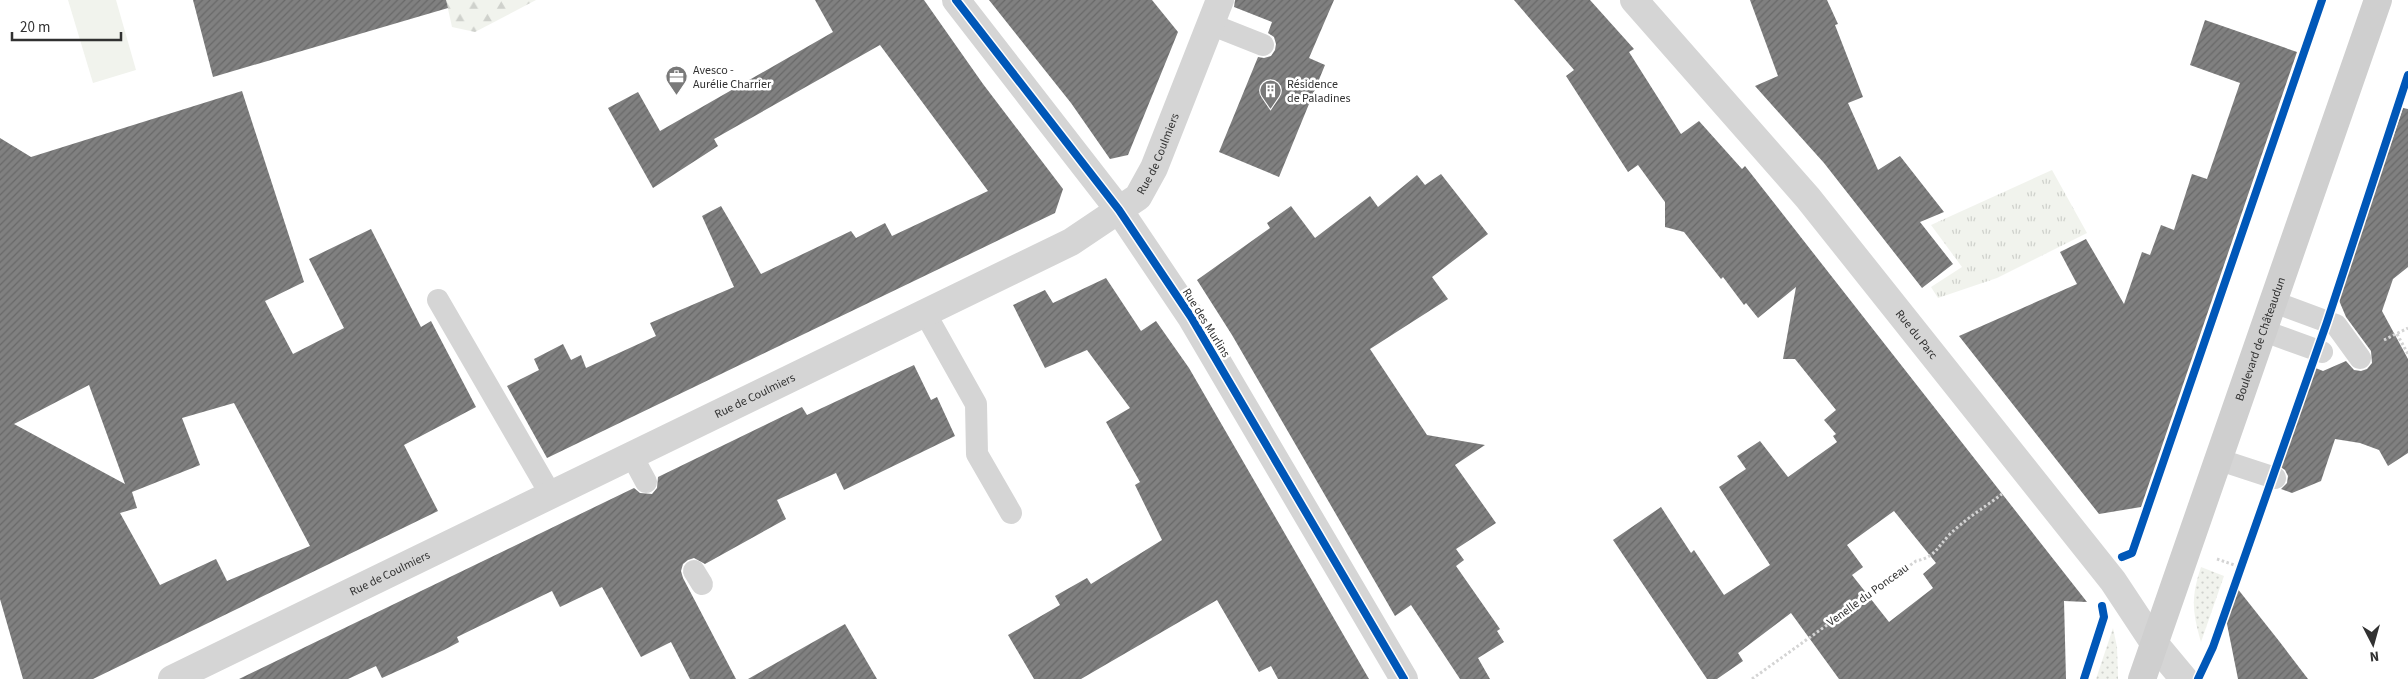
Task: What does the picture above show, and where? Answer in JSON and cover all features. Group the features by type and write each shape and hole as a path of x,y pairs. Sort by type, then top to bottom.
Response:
{"main road":[{"name":"Boulevard de Châteaudun","path":"2142,679 2220,460 2376,1"}],"street":[{"name":"Rue des Murlins","path":"956,0 1120,210 1191,317 1404,679"},
{"name":"Rue du Parc","path":"1634,0 1808,198 2113,581 2154,643 2184,679"},
{"name":"Rue de Coulmiers","path":"172,679 1071,242 1138,197 1154,168 1215,12"}],"lane":[{"path":"1215,12 1263,45"},
{"path":"438,300 551,495"},
{"path":"2274,302 2336,325 2358,355"},
{"path":"925,313 976,404 977,454 1010,513"},
{"path":"2264,331 2322,352"},
{"path":"632,456 646,482"},
{"path":"2220,460 2275,478"}],"path":[{"path":"2397,334 2408,354"},
{"path":"2214,558 2240,567"},
{"path":"2237,576 2243,558"}],"green space":[{"path":"68,0 116,0 136,70 93,83"},
{"path":"446,0 536,0 475,32 452,27"},
{"path":"2052,170 2087,233 1997,278 1938,298 1931,287 1962,267 1931,225"},
{"path":"2201,567 2224,576 2201,642 2194,613 2194,596"},
{"path":"2113,628 2117,647 2118,679 2096,679"}],"building":[{"path":"193,0 446,0 448,8 213,77"},
{"path":"815,0 924,0 983,84 1063,189 1055,213 547,458 507,386 539,370 534,359 563,344 571,360 581,355 586,368 656,336 650,323 734,287 702,216 721,206 761,274 851,231 856,238 885,223 892,236 988,191 880,45 714,139 718,146 653,188 608,108 638,92 660,131 833,32"},
{"path":"989,0 1152,0 1178,32 1128,155 1110,159 1071,103"},
{"name":"Résidence de Paladines","path":"1235,0 1334,0 1309,58 1325,65 1279,177 1219,152 1258,57 1271,56 1276,44 1274,37 1268,33 1272,22 1234,7"},
{"path":"1514,0 1590,0 1634,49 1629,52 1681,134 1699,121 1742,169 1745,166 2087,602 2064,601 2066,679 1839,679 1791,613 1738,653 1743,661 1717,679 1707,679 1613,540 1661,507 1691,553 1694,550 1724,595 1770,565 1719,487 1746,469 1737,456 1760,441 1788,477 1837,442 1833,436 1836,434 1824,420 1836,410 1795,359 1783,359 1796,287 1758,318 1746,303 1744,305 1723,277 1721,279 1684,232 1665,227 1665,202 1638,165 1628,172 1566,76 1574,70","holes":["1894,511 1936,563 1923,574 1933,588 1889,622 1852,575 1863,567 1847,545"]},
{"path":"1750,0 1827,0 1838,24 1835,25 1863,97 1848,103 1878,170 1900,156 1944,212 1920,222 1953,264 1922,288 1824,163 1755,86 1778,76"},
{"path":"2205,20 2297,52 2141,507 2099,514 1959,336 2077,284 2060,252 2086,239 2124,304 2142,252 2150,255 2161,225 2174,230 2192,174 2207,179 2240,83 2190,65"},
{"path":"242,91 304,282 265,301 293,354 344,328 309,259 371,229 421,327 431,321 476,407 404,445 438,511 93,679 23,679 0,599 0,138 31,157","holes":["89,385 125,484 14,424","234,403 310,546 227,581 216,559 160,585 120,513 137,508 132,492 200,465 182,418"]},
{"path":"2403,108 2408,109 2408,267 2393,279 2382,311 2408,359 2408,453 2388,466 2379,450 2360,443 2335,439 2321,481 2292,493 2281,489 2287,483 2288,476 2285,470 2279,466 2313,367 2323,371 2346,361 2354,370 2361,371 2367,369 2372,363 2371,351 2346,317 2338,298"},
{"path":"1441,174 1488,234 1432,277 1448,299 1370,349 1427,435 1485,445 1455,465 1496,523 1456,549 1464,560 1456,566 1500,629 1497,631 1504,642 1478,658 1490,679 1460,679 1411,605 1395,616 1232,335 1197,280 1270,228 1267,223 1291,206 1315,238 1370,196 1378,207 1417,175 1425,185"},
{"path":"1106,278 1141,331 1156,321 1189,368 1369,679 1278,679 1271,666 1259,672 1217,600 1081,679 1034,679 1008,635 1060,605 1055,596 1087,578 1091,584 1162,540 1135,485 1140,482 1106,422 1130,408 1087,350 1045,368 1013,305 1045,290 1053,303"},
{"path":"914,365 931,400 937,397 955,436 844,490 836,473 777,500 786,519 705,564 694,558 683,564 681,571 683,578 736,679 690,679 671,642 641,657 602,587 560,607 552,591 457,637 459,642 444,650 382,678 376,666 348,679 239,679 634,488 640,493 652,494 657,488 658,477 802,407 807,415"},
{"path":"2237,588 2308,679 2238,679 2226,619"},
{"path":"845,624 877,679 748,679"}],"cycle path":[{"path":"956,0 1119,210 1191,317 1404,679"},
{"path":"2122,557 2132,553 2322,0"},
{"path":"2198,679 2213,647 2327,322 2408,75"},
{"path":"2084,679 2104,617 2102,606"}],"place":[{"name":"Avesco - Aurélie Charrier","path":"677,96"},
{"name":"Résidence de Paladines","path":"1271,110"}]}
